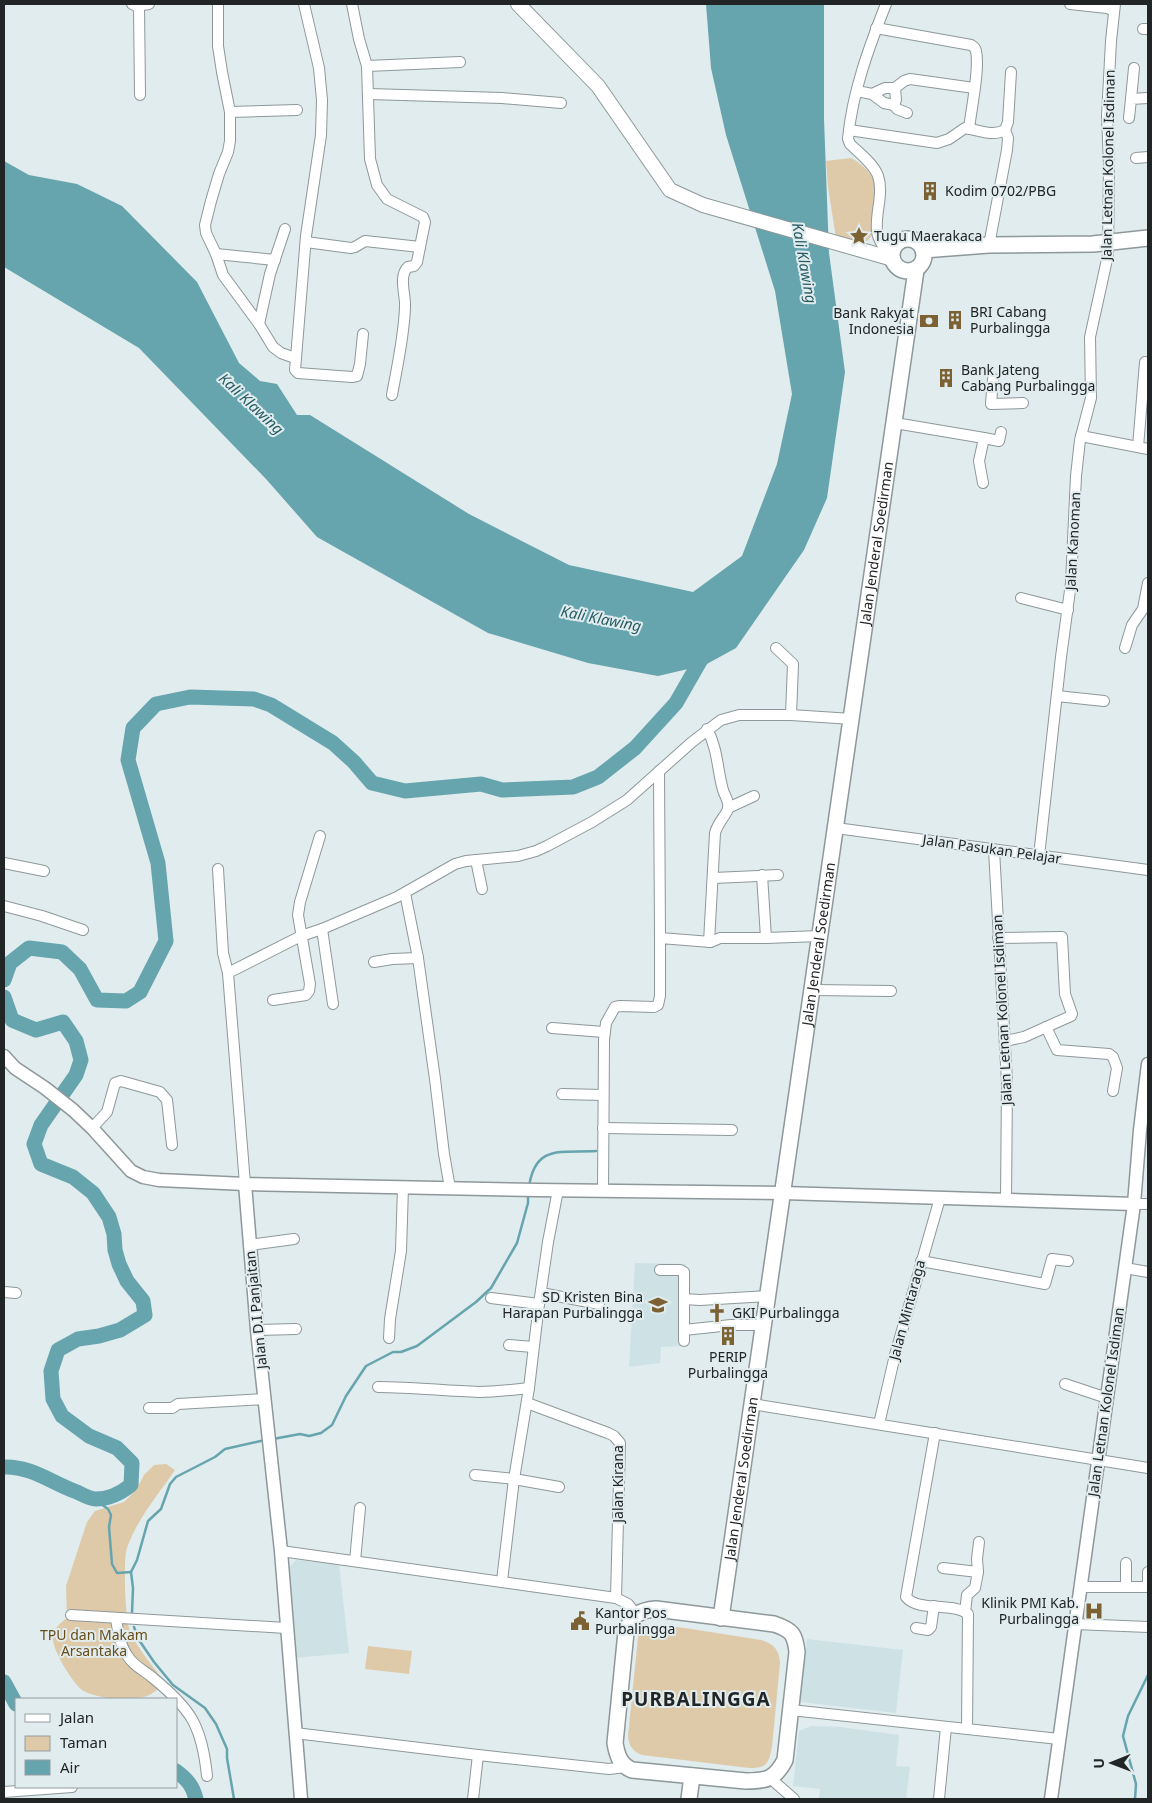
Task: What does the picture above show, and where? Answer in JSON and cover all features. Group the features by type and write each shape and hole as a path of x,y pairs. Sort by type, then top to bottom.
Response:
{"main road":[{"path":"520,5 598,86 670,190 703,205 893,258"},
{"path":"923,250 989,244 1102,243 1148,238"},
{"path":"909,239 915,241 923,250 924,261 916,270 911,271 902,270 893,258 893,251 896,245 909,239"},
{"name":"Jalan Jenderal Soedirman","path":"721,1618 916,270"},
{"path":"656,1609 774,1624 786,1628 792,1633 796,1639 797,1652 785,1760 779,1771 762,1781 746,1781 632,1770 626,1767 617,1755 614,1743 626,1632 629,1622 636,1614 656,1609"},
{"path":"689,1799 697,1776"},
{"path":"697,1776 699,1799"}],"street":[{"path":"140,4 140,95"},
{"path":"218,4 218,46 230,112 228,152 219,174 205,225 206,233 223,275 259,324 273,347 281,353 295,358"},
{"path":"304,4 319,68 322,100 320,135 306,242 294,367 298,373 357,376 363,334"},
{"path":"352,4 367,66 370,159 378,185 387,199 425,218 416,264 412,267 408,266 405,270 403,289 406,306 392,395"},
{"path":"886,4 876,28 857,91 848,140 878,175 880,184 877,231 881,242 893,258"},
{"path":"1070,4 1114,7"},
{"name":"Jalan Letnan Kolonel Isdiman","path":"1081,436 1091,398 1090,337 1107,263 1102,243 1109,164 1107,116 1114,7"},
{"path":"876,28 971,45 976,51 969,129"},
{"path":"367,66 460,62"},
{"path":"1129,118 1134,68"},
{"path":"989,244 1007,150 1008,138 1005,130 1008,122 1011,72"},
{"path":"872,94 885,88 895,88 910,79 974,88"},
{"path":"894,105 896,100 895,88"},
{"path":"857,91 872,94 884,103 894,105 896,109 907,113"},
{"path":"368,94 502,98 561,103"},
{"path":"1131,99 1148,98"},
{"path":"230,112 297,110"},
{"path":"849,130 937,143 949,139 962,130 969,129 988,133 1005,130"},
{"path":"1136,158 1148,157"},
{"path":"259,324 270,274 285,229"},
{"path":"306,242 351,248 365,240 420,247"},
{"path":"216,254 275,260"},
{"path":"1081,436 1143,448 1145,362"},
{"path":"994,379 991,404 1023,403"},
{"path":"894,423 999,442 1001,432"},
{"name":"Jalan Kanoman","path":"1057,696 1063,646 1062,608 1074,547 1076,476 1081,436"},
{"path":"983,483 979,460 984,438"},
{"path":"1125,648 1132,625 1143,609 1148,583"},
{"path":"1021,598 1062,608"},
{"path":"776,648 793,664 790,715"},
{"path":"1040,856 1057,696 1104,701"},
{"path":"228,973 301,936 322,929 405,893 455,864 536,852 592,822 627,800 707,729 728,717 739,715 790,715 852,719"},
{"path":"707,729 716,750 722,786 728,800 728,808"},
{"path":"604,1191 604,1032 608,1017 615,1007 654,1007 658,1005 660,996 659,771"},
{"path":"714,941 713,878 715,833 719,821 728,808 754,796"},
{"name":"Jalan Pasukan Pelajar","path":"836,828 1148,870"},
{"path":"273,1000 306,995 309,991 310,984 298,915 300,902 320,836"},
{"name":"Jalan Letnan Kolonel Isdiman","path":"994,850 1007,1082 1006,1200"},
{"path":"476,860 482,889"},
{"path":"4,864 44,872"},
{"path":"218,869 223,953 228,973 245,1184"},
{"path":"762,875 766,938"},
{"path":"713,878 778,875"},
{"path":"405,893 418,958 450,1188"},
{"path":"4,906 83,930"},
{"path":"322,929 333,1004"},
{"path":"660,938 714,941 820,936"},
{"path":"998,938 1062,936 1066,994 1072,1014 1024,1037 1005,1041"},
{"path":"374,962 418,958"},
{"path":"812,990 891,991"},
{"path":"1046,1026 1057,1050 1109,1054 1113,1057 1117,1068 1113,1091"},
{"path":"552,1028 604,1032"},
{"path":"4,1056 15,1068 73,1110 131,1171 142,1177 159,1180 245,1184 532,1190 783,1193 1148,1204"},
{"name":"Jalan Letnan Kolonel Isdiman","path":"1051,1799 1144,1130 1148,1064"},
{"path":"92,1128 107,1112 115,1082 121,1081 160,1092 164,1095 167,1100 172,1146"},
{"path":"562,1094 603,1095"},
{"path":"604,1128 732,1130"},
{"name":"Jalan D.I Panjaitan","path":"245,1184 281,1551 301,1799"},
{"path":"389,1338 401,1252 402,1187"},
{"path":"502,1582 514,1479 527,1404 548,1242 558,1190"},
{"name":"Jalan Mintaraga","path":"879,1424 888,1381 940,1198"},
{"path":"250,1245 294,1239"},
{"path":"921,1261 1045,1284 1052,1259 1068,1261"},
{"path":"1125,1268 1148,1272"},
{"path":"660,1270 680,1270 684,1272 684,1335 731,1325 764,1325"},
{"path":"4,1292 16,1293"},
{"path":"684,1299 700,1300 768,1296"},
{"path":"492,1298 540,1299 599,1304"},
{"path":"258,1330 296,1328"},
{"path":"509,1345 533,1347"},
{"path":"1064,1384 1107,1398"},
{"path":"378,1387 482,1392 529,1388"},
{"path":"149,1408 172,1408 178,1404 265,1399"},
{"name":"Jalan Kirana","path":"527,1404 608,1433 614,1436 620,1443 616,1598"},
{"path":"752,1404 1148,1468"},
{"path":"935,1433 906,1594 910,1601 965,1612 969,1617 967,1729"},
{"path":"475,1474 559,1487"},
{"path":"355,1561 360,1508"},
{"path":"965,1612 967,1595 975,1588 978,1572 979,1542"},
{"path":"281,1551 616,1598 628,1604 636,1614"},
{"path":"1126,1563 1126,1587"},
{"path":"943,1568 978,1572"},
{"path":"1080,1587 1148,1587 1148,1572"},
{"path":"916,1628 928,1630 931,1627 934,1606"},
{"path":"71,1615 286,1628"},
{"path":"119,1619 124,1649 128,1657 175,1698"},
{"path":"1075,1624 1148,1627"},
{"path":"178,1700 185,1707 197,1728 207,1776"},
{"path":"791,1710 1059,1739"},
{"path":"939,1799 946,1727"},
{"path":"295,1732 610,1769 626,1767"},
{"path":"472,1799 478,1755"},
{"path":"770,1778 794,1799"},
{"path":"4,1792 58,1788"}],"shaded area":[{"name":"SD Kristen Bina Harapan Purbalingga","path":"635,1263 686,1264 683,1346 661,1347 660,1363 629,1367"},
{"path":"296,1560 339,1564 349,1653 295,1658 288,1569"},
{"path":"807,1639 903,1650 896,1713 800,1702"},
{"path":"811,1726 841,1727 899,1735 896,1766 910,1767 906,1799 819,1799 820,1789 793,1786 799,1731"}],"green space":[{"path":"851,158 865,168 875,182 872,235 861,244 836,238 828,187 826,161"},
{"name":"TPU dan Makam Arsantaka","path":"166,1464 175,1470 148,1508 131,1537 126,1554 125,1576 127,1615 130,1631 141,1651 166,1683 149,1695 140,1698 113,1698 88,1693 78,1686 69,1674 60,1659 53,1640 55,1630 67,1618 66,1586 87,1522 95,1511 124,1502 136,1490 144,1475 154,1465"},
{"path":"656,1625 761,1640 775,1648 780,1663 772,1747 766,1764 760,1767 749,1768 642,1755 632,1748 628,1736 638,1637 646,1628"},
{"path":"368,1646 412,1651 409,1674 365,1669"}],"water":[{"name":"Kali Klawing","path":"706,4 824,4 824,119 829,253 845,372 827,498 804,550 736,648 705,665 658,676 588,663 488,633 317,537 266,479 139,348 4,267 4,161 29,175 77,184 122,206 197,282 239,363 260,381 277,384 297,415 310,415 469,514 569,565 693,592 742,556 777,464 792,394 775,291 726,135 711,68"}],"waterway":[{"path":"4,980 10,963 29,948 62,952 80,969 97,1000 126,1001 140,992 166,941 158,863 128,760 133,728 156,704 190,697 254,699 271,705 333,743 354,762 372,783 405,791 481,784 502,790 573,787 598,777 635,748 676,703 707,649"},
{"path":"4,997 12,1020 36,1030 63,1022 76,1041 81,1060 76,1075 41,1125 34,1144 41,1164 73,1177 93,1193 109,1217 119,1264 127,1281 143,1301 145,1315 120,1330 78,1339 58,1350 51,1371 53,1399 62,1416 89,1436 117,1448 132,1463 131,1485 111,1497 94,1499 32,1472 14,1467 4,1467"},
{"path":"529,1187 532,1173 544,1157 561,1152 596,1151"},
{"path":"273,1439 300,1434 309,1436 321,1433 332,1425 346,1396 366,1366 393,1352 401,1352 417,1346 476,1302 491,1288 517,1243 528,1203 528,1195"},
{"path":"132,1613 133,1588 131,1572 137,1560 148,1521 161,1509 170,1484 176,1477 215,1457 225,1449 265,1440"},
{"path":"94,1499 108,1509 111,1515 109,1527 112,1564 117,1573 131,1572"},
{"path":"134,1627 139,1640 173,1685 205,1708 216,1724 227,1749 234,1799"},
{"path":"1135,1799 1136,1784 1123,1736 1128,1716 1148,1675"},
{"path":"4,1682 15,1702"},
{"path":"178,1773 189,1783 196,1799"}],"place":[{"name":"Kodim 0702/PBG","path":"930,191"},
{"name":"Tugu Maerakaca","path":"859,236"},
{"name":"BRI Cabang Purbalingga","path":"955,320"},
{"name":"Bank Rakyat Indonesia","path":"929,321"},
{"name":"Bank Jateng Cabang Purbalingga","path":"946,378"},
{"name":"SD Kristen Bina Harapan Purbalingga","path":"658,1305"},
{"name":"GKI Purbalingga","path":"717,1313"},
{"name":"PERIP Purbalingga","path":"728,1336"},
{"name":"Klinik PMI Kab. Purbalingga","path":"1094,1611"},
{"name":"Kantor Pos Purbalingga","path":"580,1621"}],"district":[{"name":"PURBALINGGA","path":"696,1699"}]}
